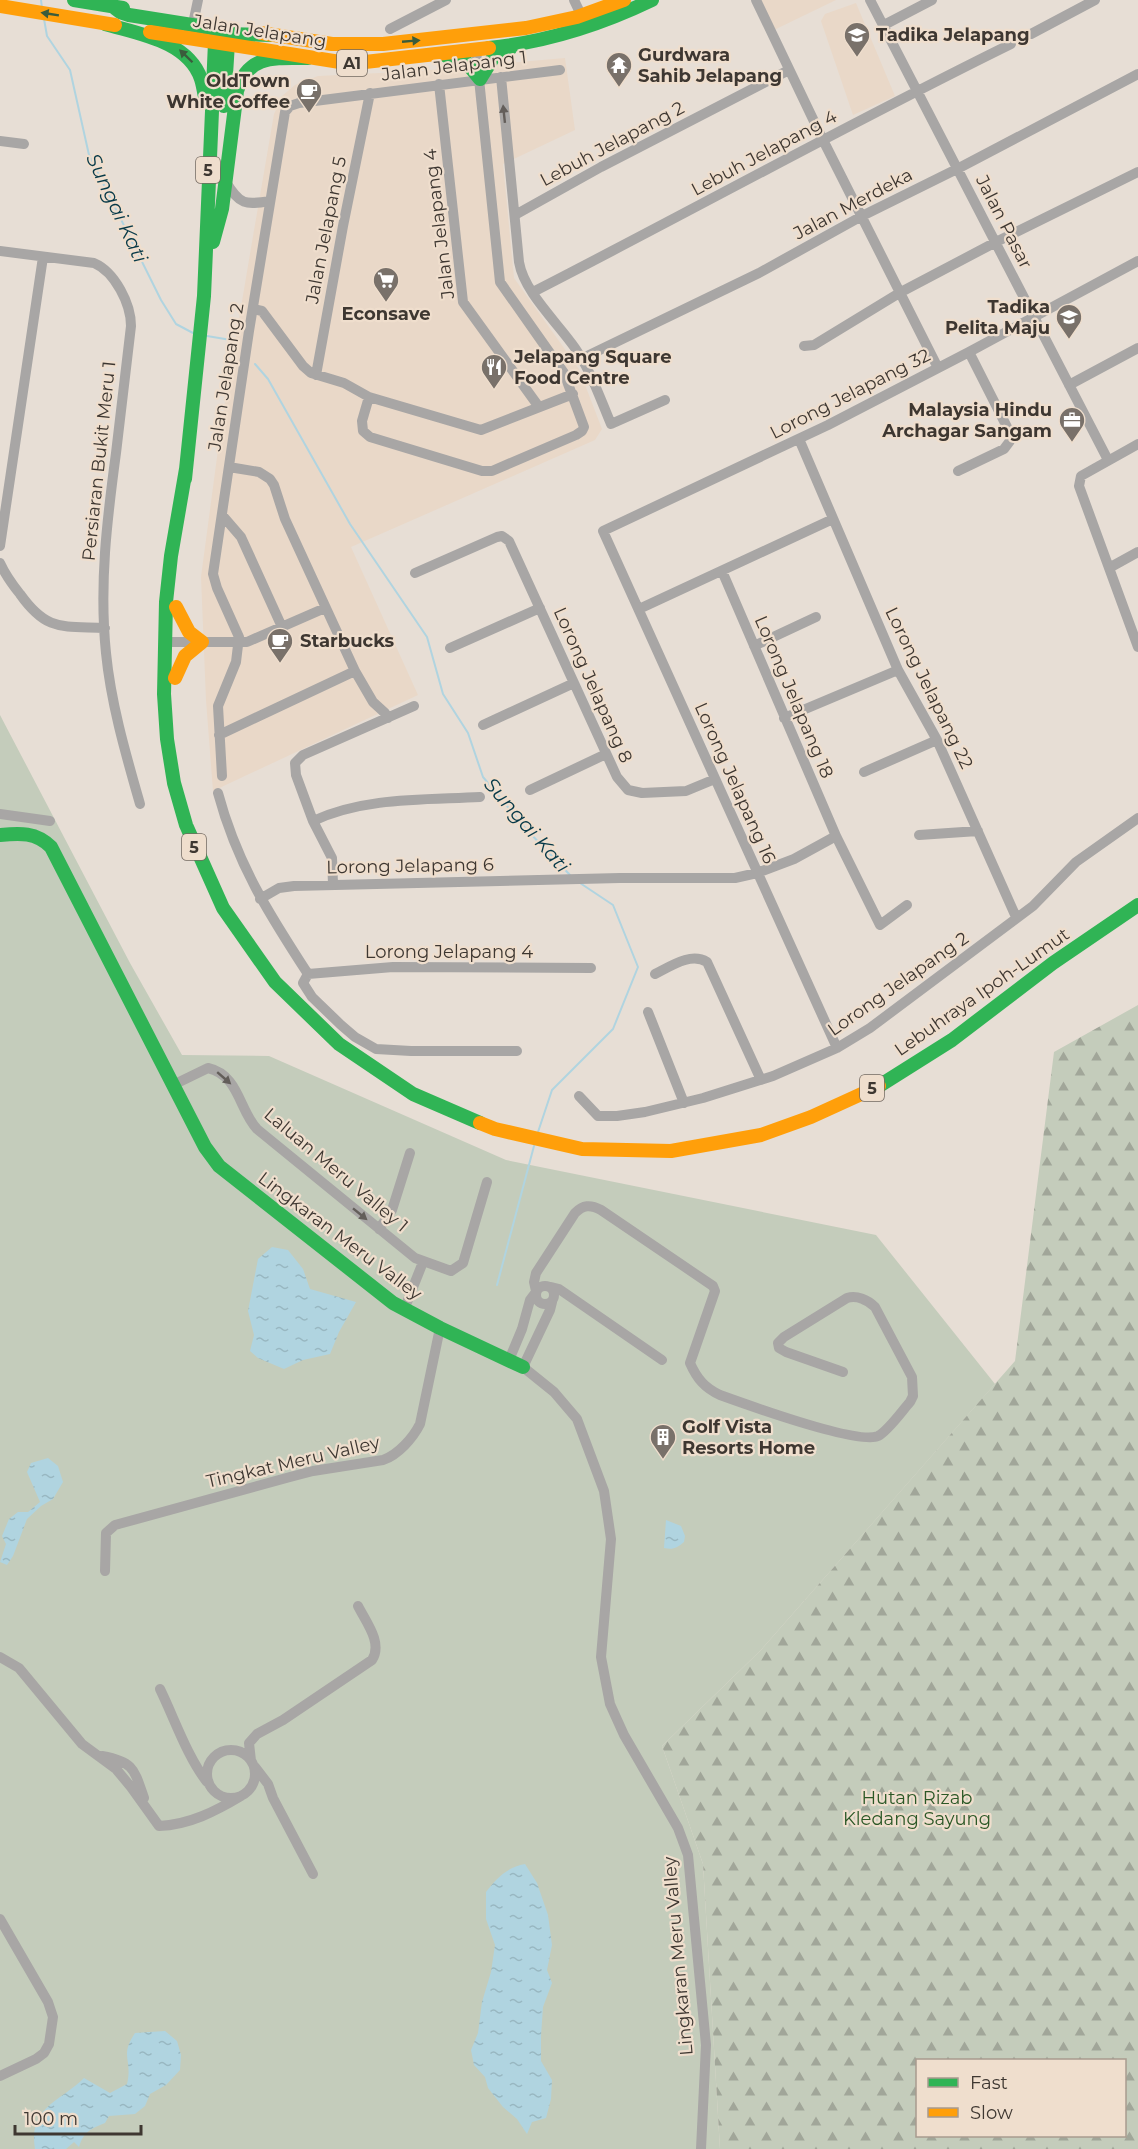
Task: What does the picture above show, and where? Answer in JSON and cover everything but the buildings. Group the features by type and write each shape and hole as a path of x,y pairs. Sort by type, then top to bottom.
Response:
{"main road":[{"name":"Jalan Jelapang","path":"74,0 342,45 443,38 556,23 584,22 617,16 652,0"},
{"name":"Jalan Jelapang","path":"0,6 222,41 308,58 354,63 518,45 549,39 624,0"},
{"path":"112,6 129,15 211,28 222,41 236,33 263,37 272,35"},
{"path":"443,38 466,40 477,50 486,38 584,22"},
{"path":"105,24 178,48 198,69 205,91 208,172"},
{"name":"Lebuhraya Ipoh-Lumut","path":"204,296 208,172 222,41"},
{"name":"Lebuhraya Ipoh-Lumut","path":"222,41 213,242 202,312 186,469 176,607 169,642 175,678 178,732 184,778 204,845 233,905 259,949 310,1019"},
{"path":"436,55 461,60 480,79 493,58 518,45"},
{"path":"213,242 222,209 237,92 242,75 248,68 264,60 308,58"},
{"name":"Lebuhraya Ipoh-Lumut","path":"186,469 168,576 169,642 165,706 171,756 180,803 189,833 214,891 237,930 289,1000 364,1064 413,1095 459,1117 512,1134 560,1145 619,1152 680,1150 732,1143 790,1126 856,1097 918,1062 1138,905"},
{"path":"175,678 185,656 202,642 189,632 176,607"},
{"name":"Lingkaran Meru Valley","path":"0,835 29,833 42,839 51,847 209,1155 219,1166 317,1245 404,1310 524,1367"}],"street":[{"path":"194,20 198,0"},
{"path":"390,29 446,0"},
{"path":"574,0 584,22"},
{"path":"756,0 823,140 938,368"},
{"name":"Jalan Pasar","path":"870,0 1108,460"},
{"path":"884,26 932,0"},
{"path":"1031,34 1095,0"},
{"name":"Lebuh Jelapang 4","path":"533,292 690,212 917,90 1011,44"},
{"path":"369,396 362,421 363,431 370,437 487,472 580,433 582,430 583,422 564,373 500,282 477,50"},
{"name":"Jalan Jelapang 1","path":"285,112 290,106 299,103 560,70"},
{"name":"Lebuh Jelapang 2","path":"515,215 601,167 789,70"},
{"name":"Jalan Merdeka","path":"581,359 759,273 862,216 1138,74"},
{"path":"501,77 521,272 589,371 611,424 665,400"},
{"name":"Jalan Jelapang 4","path":"439,84 463,302 539,407"},
{"name":"Jalan Jelapang 5","path":"316,375 370,93"},
{"name":"Jalan Jelapang 2","path":"239,643 237,632 213,574 285,112"},
{"path":"0,141 24,144"},
{"path":"804,346 814,345 901,292 1138,172"},
{"path":"226,182 242,202 252,204 270,201"},
{"name":"Persiaran Bukit Meru 1","path":"0,251 100,266 110,274 129,307 131,317 104,552 105,628 114,704 140,804"},
{"path":"0,546 6,468 43,256"},
{"name":"Lorong Jelapang 32","path":"603,531 799,439 969,352 1138,261"},
{"path":"253,309 262,311 303,366 316,375 344,383 369,396 481,430 573,394"},
{"path":"1069,384 1138,348"},
{"path":"958,471 1004,449 1010,441 1009,431 969,352"},
{"name":"Lorong Jelapang 22","path":"799,439 898,670 937,740 1016,917"},
{"path":"1138,444 1081,476 1079,486 1138,647"},
{"path":"229,467 260,472 270,479 278,494 285,519 355,671 373,702 388,718"},
{"path":"222,515 241,537 282,627"},
{"path":"639,609 833,519"},
{"name":"Lorong Jelapang 16","path":"603,531 837,1048"},
{"name":"Lorong Jelapang 8","path":"415,573 502,536 509,541 606,754 622,784 634,792 686,791 715,778"},
{"path":"1108,568 1138,552"},
{"path":"0,563 6,575 38,616 46,621 68,627 105,628"},
{"name":"Lorong Jelapang 18","path":"722,571 836,836 880,925 907,905"},
{"path":"169,642 239,643 254,640 325,608"},
{"path":"450,648 540,608"},
{"path":"754,646 816,618"},
{"path":"222,776 218,706 236,662 239,643"},
{"path":"784,718 898,670"},
{"path":"219,735 355,671"},
{"path":"483,725 574,683"},
{"path":"333,884 332,858 313,821 296,775 295,763 303,755 414,706"},
{"path":"864,772 937,740"},
{"path":"530,790 606,754"},
{"path":"218,793 239,856 260,899 308,974 303,983 312,997 355,1037 376,1048 411,1051 517,1051"},
{"path":"313,821 336,812 384,803 480,797"},
{"path":"0,814 50,821"},
{"name":"Lorong Jelapang 2","path":"579,1096 593,1113 603,1117 645,1112 761,1080 837,1048 870,1028 1033,906 1077,862 1138,818"},
{"path":"920,835 978,831"},
{"path":"757,873 794,859 836,836"},
{"name":"Lorong Jelapang 6","path":"260,899 279,888 333,884 735,878 757,873"},
{"path":"655,974 689,958 700,958 707,962 761,1080"},
{"name":"Lorong Jelapang 4","path":"308,974 393,967 591,968"},
{"path":"648,1012 684,1103"},
{"name":"Laluan Meru Valley 1","path":"173,1085 208,1068 223,1074 232,1084 257,1129 415,1258 451,1271 463,1263 487,1182"},
{"path":"379,1229 392,1209 410,1153"},
{"path":"570,1299 540,1303 536,1298 534,1277 575,1214 586,1206 596,1207 713,1286 715,1291 690,1363 705,1387 720,1395 802,1423 860,1436 873,1437 882,1433 910,1402 913,1396 913,1381 875,1307 856,1296 847,1298 778,1343 779,1348 786,1352 843,1372"},
{"path":"404,1310 423,1262"},
{"path":"524,1367 554,1292 542,1277 542,1265"},
{"path":"509,1360 519,1337 530,1300 541,1286 550,1286 559,1289 570,1299 662,1360"},
{"name":"Tingkat Meru Valley","path":"105,1571 106,1533 115,1525 313,1471 383,1460 393,1456 420,1424 440,1328"},
{"path":"519,1337 534,1344"},
{"name":"Lingkaran Meru Valley","path":"524,1367 554,1392 577,1419 582,1427 604,1491 610,1539 601,1658 610,1704 624,1735 678,1828 688,1855 706,2045 700,2149"},
{"path":"204,1816 212,1801 207,1770 212,1758 251,1735 283,1720 372,1660 376,1647 358,1606"},
{"path":"0,1657 19,1668 69,1729 124,1778 155,1823 161,1826 204,1816 244,1794 255,1776 249,1743 257,1734"},
{"path":"160,1689 188,1747 194,1765 216,1793 228,1798 261,1790 273,1798"},
{"path":"188,1747 200,1758 212,1758"},
{"path":"222,1751 235,1750 252,1762 267,1784 313,1874"},
{"path":"0,1919 48,2001 53,2017 49,2044 44,2053 0,2076"}],"shaded area":[{"path":"761,0 836,0 774,30"},
{"name":"Tadika Jelapang","path":"856,3 895,96 853,115 821,21 825,14"},
{"path":"565,58 575,130 503,164 514,278 579,369 602,429 595,440 351,547 418,695 213,791 206,700 201,577 222,420 274,114 282,96 295,85 318,76 420,71"}],"green space":[{"path":"0,715 130,963 182,1055 269,1056 506,1160 876,1235 995,1384 761,1650 662,1746 703,1864 720,2149 0,2149"},
{"name":"Hutan Rizab Kledang Sayung","path":"1138,1005 1138,2149 720,2149 703,1864 662,1746 761,1650 1015,1361 1054,1052"}],"water":[{"path":"272,1247 288,1250 303,1269 310,1289 356,1302 330,1354 303,1360 284,1369 258,1358 250,1351 254,1335 248,1311 258,1259"},
{"path":"48,1458 58,1466 63,1482 53,1499 27,1519 13,1556 7,1565 0,1562 6,1544 2,1536 9,1519 18,1512 28,1512 40,1502 27,1472 31,1463"},
{"path":"666,1520 681,1526 685,1536 684,1542 675,1548 664,1548"},
{"path":"525,1864 537,1883 548,1915 552,1945 547,1970 552,1983 543,2007 541,2036 541,2061 552,2080 551,2099 546,2118 532,2122 527,2134 517,2119 503,2107 488,2088 485,2077 474,2065 471,2050 478,2033 482,2002 491,1972 495,1945 486,1919 486,1892 502,1874"},
{"path":"165,2031 177,2041 181,2055 180,2070 166,2085 150,2094 145,2106 135,2114 109,2116 105,2123 86,2134 79,2147 74,2142 66,2149 35,2149 36,2124 48,2107 84,2078 110,2093 127,2084 129,2069 127,2053 135,2033"}],"waterway":[{"name":"Sungai Kati","path":"41,0 42,8"},
{"name":"Sungai Kati","path":"44,19 47,36 70,70 89,155 161,300 176,324 193,333"},
{"name":"Sungai Kati","path":"207,336 231,340"},
{"name":"Sungai Kati","path":"255,364 268,379 350,524 427,637 443,694 468,733 483,777 526,829 571,876"},
{"name":"Sungai Kati","path":"538,1132 552,1090 613,1029 638,967 613,905 580,883"},
{"name":"Sungai Kati","path":"497,1285 534,1146"}],"traffic: fast":[{"path":"74,0 123,8"},
{"path":"489,48 573,31 652,0"},
{"path":"112,6 129,15 211,28 226,37 228,43 224,106"},
{"path":"105,24 161,41 185,56 195,66 201,79 205,98"},
{"path":"185,479 204,296 215,42 226,34 272,35"},
{"path":"446,56 466,62 480,79 493,58 510,49"},
{"path":"213,242 222,209 237,91 242,79 248,70 264,61 308,58"},
{"path":"186,469 171,556 166,602 164,694 167,739 174,783 186,825 223,908 275,982 339,1044 413,1094 480,1123"},
{"path":"0,835 34,836 51,847 205,1147 219,1166 393,1303 523,1367"},
{"path":"879,1086 952,1040 1053,963 1138,905"}],"traffic: slow":[{"path":"261,33 332,44 383,44 526,28 577,17 624,0"},
{"path":"0,6 115,25"},
{"path":"150,32 340,62 365,62 489,48"},
{"path":"175,678 185,656 202,642 189,632 176,607"},
{"path":"480,1123 495,1129 582,1149 671,1151 761,1135 811,1117 879,1086"}],"place":[{"name":"Tadika Jelapang","path":"857,58"},
{"name":"Gurdwara Sahib Jelapang","path":"619,88"},
{"name":"OldTown White Coffee","path":"309,114"},
{"name":"Econsave","path":"386,303"},
{"name":"Tadika Pelita Maju","path":"1069,340"},
{"name":"Jelapang Square Food Centre","path":"494,390"},
{"name":"Malaysia Hindu Archagar Sangam","path":"1072,443"},
{"name":"Starbucks","path":"280,664"},
{"name":"Golf Vista Resorts Home","path":"663,1460"}]}
